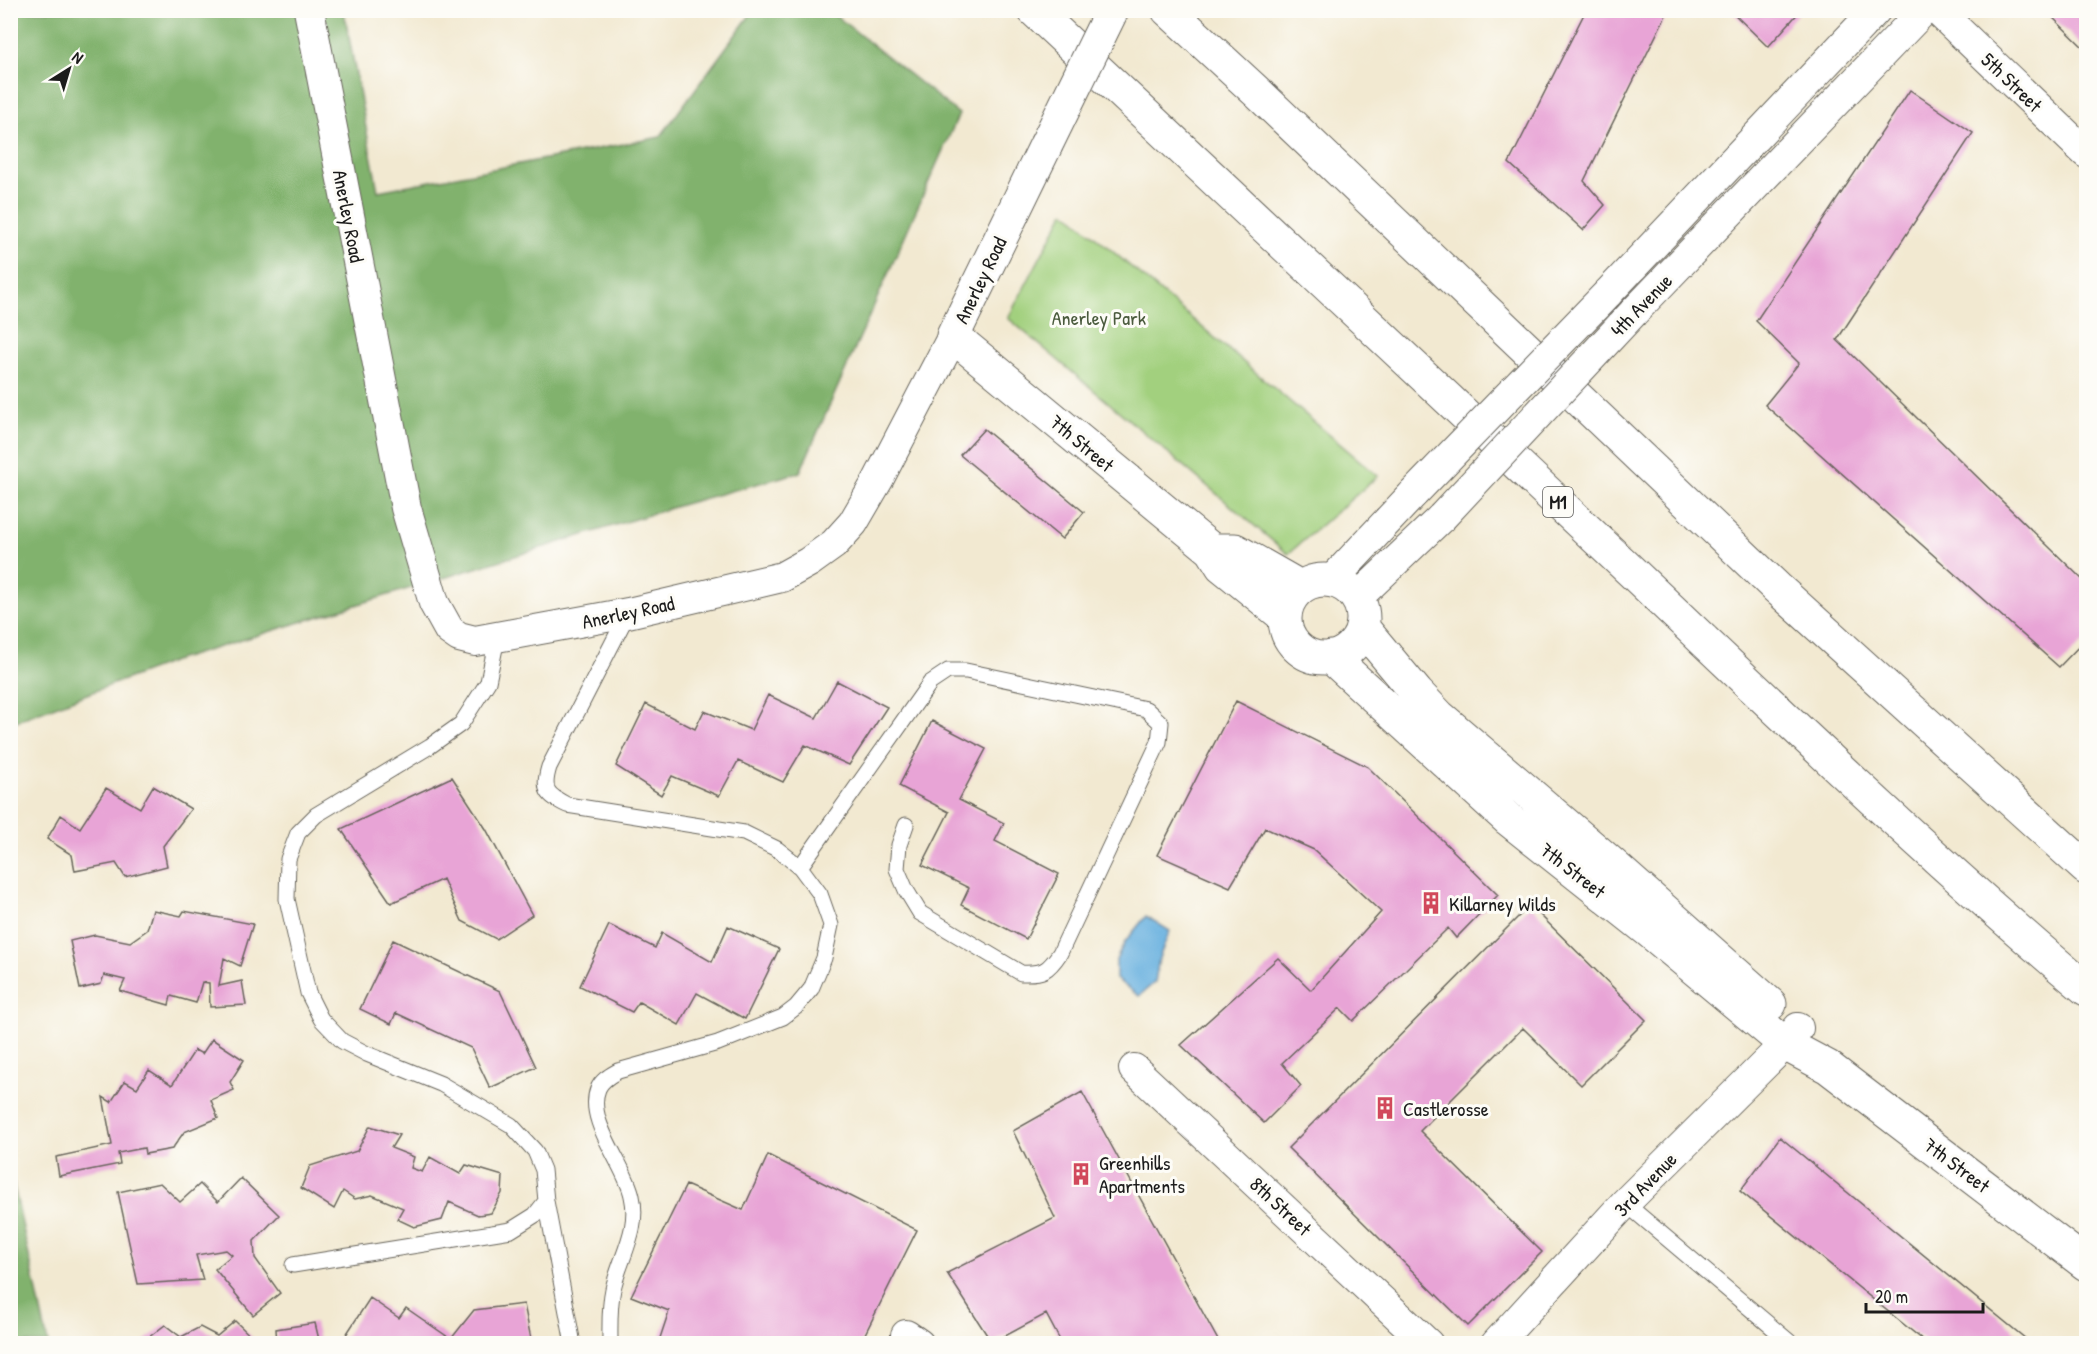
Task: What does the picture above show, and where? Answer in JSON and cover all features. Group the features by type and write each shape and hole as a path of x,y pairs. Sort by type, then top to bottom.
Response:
{"main road":[{"name":"M1","path":"1034,10 1716,652 1910,832 2086,989"},
{"name":"Anerley Road","path":"952,336 1112,10"},
{"path":"1168,10 1777,588 2086,868"},
{"name":"7th Street","path":"952,336 1212,550 1222,566 1285,617"},
{"path":"1212,550 1235,550 1300,587"},
{"path":"1317,580 1350,602 1356,641 1345,652 1331,657 1316,657 1302,651 1291,640 1285,626 1285,617 1291,597 1300,587 1317,580"},
{"name":"7th Street","path":"1350,602 1417,693 1439,716 1530,794 1791,1036"},
{"name":"7th Street","path":"1331,657 1508,819 1648,930 1791,1036 2086,1264"},
{"path":"1508,819 1530,794"}],"street":[{"name":"Anerley Road","path":"309,10 406,508 434,603 449,630 459,637 475,641 497,638 628,613 782,577 809,562 834,544 853,524 952,336"},
{"name":"4th Avenue","path":"1350,602 1414,493 1607,294 1876,10"},
{"name":"4th Avenue","path":"1350,602 1442,517 1633,313 1924,10"},
{"name":"5th Street","path":"1937,10 2086,153"},
{"name":"3rd Avenue","path":"1496,1344 1625,1203 1791,1036"},
{"name":"8th Street","path":"1134,1069 1428,1344"}],"lane":[{"path":"610,1344 613,1288 632,1233 635,1214 632,1194 599,1122 596,1106 598,1088 618,1071 718,1043 783,1017 796,1007 811,990 824,958 831,924 820,894 800,867 777,849 744,833 567,805 555,799 546,789 545,780 549,767 628,613"},
{"path":"497,638 488,682 461,724 430,746 315,815 298,832 288,859 287,899 308,993 321,1019 342,1041 441,1084 511,1125 535,1150 543,1170 546,1201 573,1344"},
{"path":"800,867 930,683 948,671 966,671 1146,709 1161,723 1159,742 1060,953 1051,967 1038,973 1021,973 920,913 897,869 899,845 906,825"},
{"path":"293,1265 511,1230 535,1215 546,1201"},
{"path":"1625,1203 1792,1344"}],"green space":[{"path":"11,11 344,11 378,191 660,137 753,11 830,11 959,114 800,472 684,504 174,661 11,723"},
{"name":"Anerley Park","path":"1065,211 1378,476 1288,554 1008,318"},
{"path":"11,1173 48,1343 11,1343"}],"water":[{"path":"1146,916 1170,931 1159,958 1155,982 1139,996 1116,979 1116,960 1125,942"}],"building":[{"path":"1586,10 1668,11 1584,181 1605,205 1583,230 1509,163"},
{"path":"1730,10 1801,10 1768,47"},
{"path":"2045,10 2086,10 2086,50"},
{"path":"1910,90 1973,133 1837,340 2086,583 2086,639 2059,667 1765,405 1799,363 1756,321"},
{"path":"984,429 1084,512 1062,539 960,455"},
{"path":"837,681 887,707 849,765 805,745 783,782 738,761 719,796 672,776 661,795 616,766 646,704 695,729 704,711 751,730 768,695 816,718"},
{"name":"Killarney Wilds","path":"1236,701 1368,767 1498,895 1456,938 1448,928 1353,1021 1340,1008 1282,1063 1301,1086 1264,1123 1181,1045 1278,958 1311,990 1381,912 1314,850 1265,828 1230,887 1157,855"},
{"path":"932,721 986,749 959,800 1004,823 995,841 1059,874 1026,939 961,905 969,888 922,865 949,812 899,786"},
{"path":"452,777 486,829 532,915 496,939 462,921 443,879 391,903 341,829"},
{"path":"153,786 191,809 163,846 167,866 125,877 116,863 75,871 72,855 47,839 61,815 80,828 106,788 140,808"},
{"name":"Castlerosse","path":"1530,905 1646,1020 1581,1085 1523,1028 1420,1131 1542,1252 1468,1326 1288,1148"},
{"path":"153,910 181,916 184,911 253,924 240,966 224,958 219,986 242,981 246,1005 210,1007 209,983 202,982 196,1003 171,996 169,1005 120,991 125,980 104,975 101,984 80,989 70,941 95,935 130,942 147,930"},
{"path":"609,925 655,948 662,933 712,962 728,926 779,949 745,1019 697,993 679,1025 639,1002 632,1012 580,986"},
{"path":"393,940 500,991 536,1067 490,1088 471,1048 396,1013 391,1024 360,1009"},
{"path":"212,1039 244,1060 230,1082 234,1090 211,1100 218,1118 184,1132 172,1149 145,1154 144,1148 118,1153 120,1164 59,1176 56,1157 112,1145 103,1097 111,1102 125,1081 137,1088 149,1070 172,1085 195,1050 202,1054"},
{"name":"Greenhills Apartments","path":"1082,1092 1220,1344 1062,1344 1046,1314 992,1343 947,1273 1055,1218 1013,1131"},
{"path":"370,1126 399,1135 391,1148 414,1157 411,1168 422,1172 430,1157 460,1174 466,1165 503,1176 502,1193 491,1213 478,1215 449,1202 442,1220 414,1227 397,1219 403,1208 372,1195 355,1199 343,1191 334,1209 301,1188 310,1166 357,1151"},
{"path":"1780,1137 2032,1344 1928,1344 1740,1191"},
{"path":"768,1155 917,1230 860,1344 658,1344 669,1311 631,1296 686,1185 743,1210"},
{"path":"241,1178 279,1215 254,1241 255,1258 280,1293 253,1315 215,1269 232,1255 226,1250 196,1255 203,1280 138,1284 118,1192 160,1183 180,1202 200,1184 218,1202"},
{"path":"370,1298 399,1318 406,1308 451,1339 474,1310 524,1304 532,1344 340,1344"},
{"path":"235,1321 259,1344 140,1344 165,1325 181,1337 200,1327 217,1336"},
{"path":"315,1323 320,1344 277,1344 276,1329"}],"place":[{"name":"Killarney Wilds","path":"1431,903"},
{"name":"Castlerosse","path":"1385,1108"},
{"name":"Greenhills Apartments","path":"1081,1174"}]}
